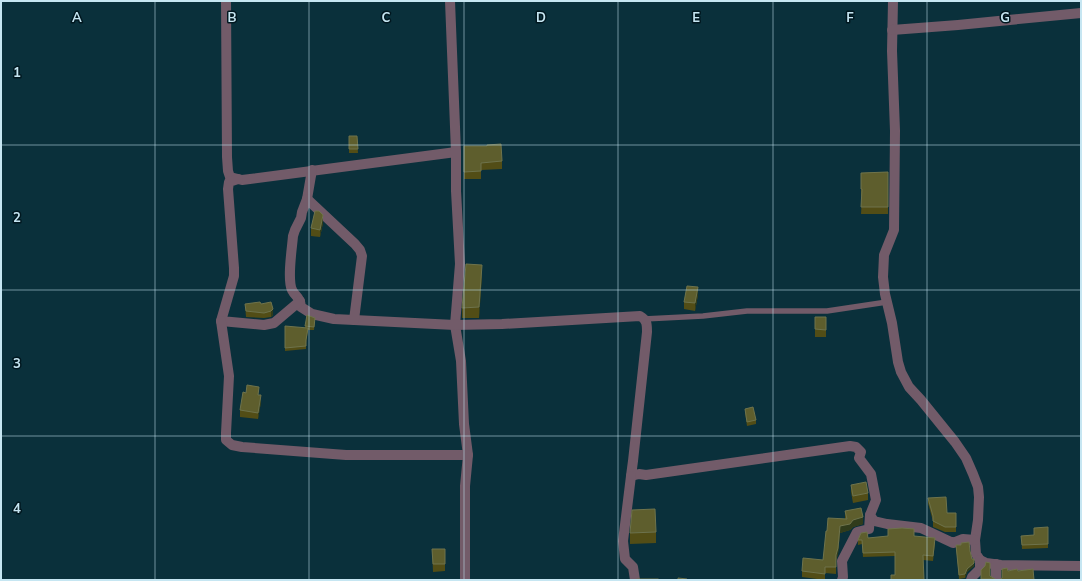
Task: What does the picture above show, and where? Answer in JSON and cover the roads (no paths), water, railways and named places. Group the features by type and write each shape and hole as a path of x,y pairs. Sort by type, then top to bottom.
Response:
{"street":[{"path":"226,1 227,157 230,177 242,180 456,152"},
{"path":"450,1 456,152 456,191 460,264 455,325 461,361 464,424 468,455 465,486 465,580"},
{"path":"893,1 892,51 895,131 894,230 884,255 883,277 901,372 909,387 955,442 966,458 973,474 978,487 979,497 979,514 975,540 976,554 980,560 986,563 996,564 1081,566"},
{"path":"892,30 958,26 1081,13"},
{"path":"312,170 308,199 301,218 294,230 290,274 292,290 300,301 301,307 312,314 334,319 455,325 502,324 631,316 640,316 644,319 647,332 623,541 625,559 633,567 635,580"},
{"path":"238,179 229,182 228,189 234,276 221,320 229,376 226,440 232,445 242,447 346,455 468,455"},
{"path":"308,199 360,250 362,256 361,268 354,320"},
{"path":"221,320 264,325 274,323 300,301"},
{"path":"630,476 850,446 856,447 871,474 876,500 870,515 869,529 857,532 842,561 842,580"},
{"path":"870,515 874,521 879,523 921,528 953,543 963,539 975,540"},
{"path":"971,580 980,569 980,560"},
{"path":"996,564 996,580"}],"lane":[{"path":"644,319 703,316 747,311 827,311 887,302"}]}
